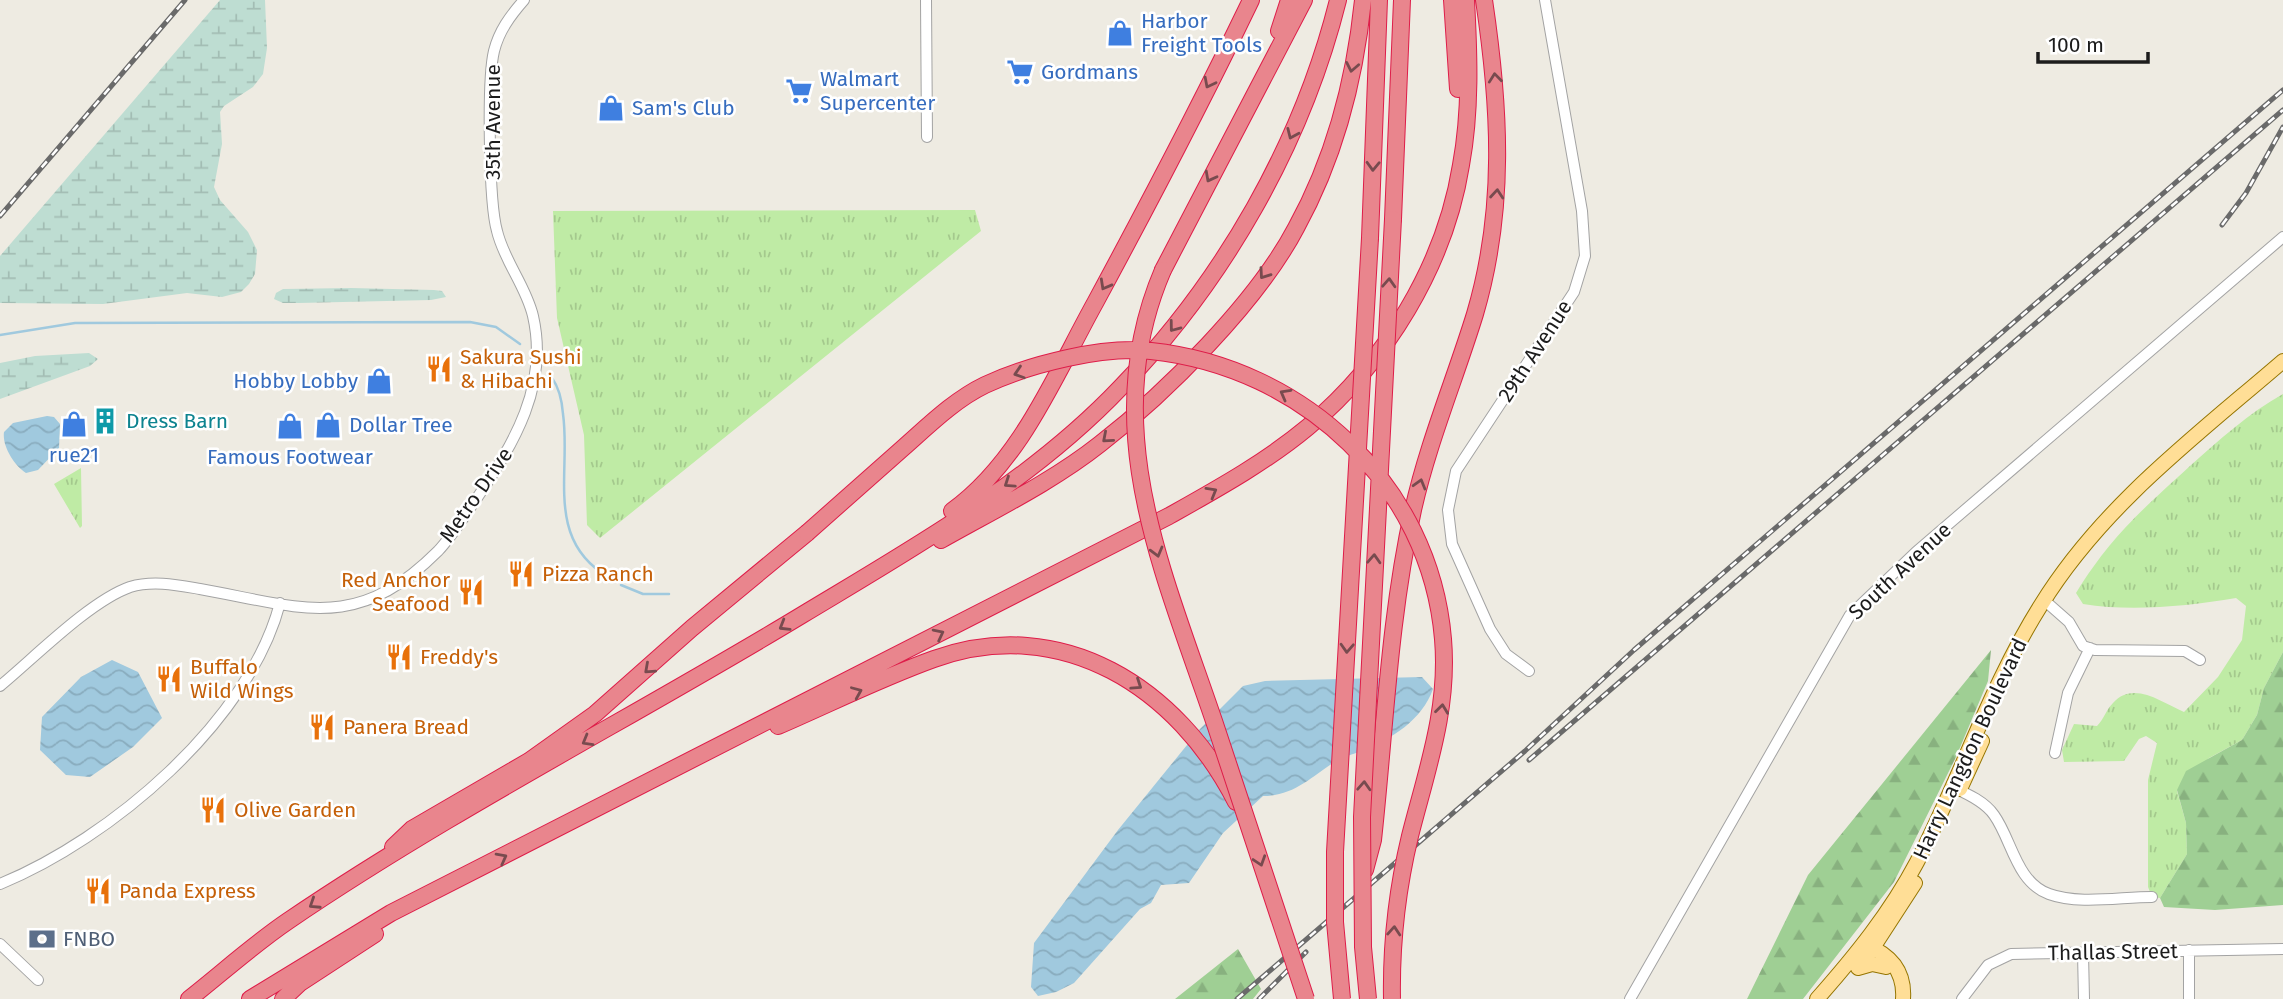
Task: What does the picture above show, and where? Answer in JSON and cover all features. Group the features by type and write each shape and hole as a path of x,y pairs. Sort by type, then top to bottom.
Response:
{"highway":[{"path":"887,564 960,505 994,472 1015,446 1126,246 1251,0"},
{"path":"1262,81 1289,0"},
{"path":"1304,0 1163,270 1145,322 1136,367 1135,458 1159,561 1306,999"},
{"path":"189,999 285,923 371,868 887,564 1016,479 1119,390 1164,340 1252,213 1291,136 1325,51 1338,0"},
{"path":"842,591 888,569 1039,485 1100,445 1204,348 1247,299 1296,230 1321,176 1345,109 1363,0"},
{"path":"1342,999 1335,922 1335,852 1370,237 1379,0"},
{"path":"1368,999 1362,879 1368,688 1402,0"},
{"path":"1438,248 1457,120 1452,0"},
{"path":"250,999 391,914 1170,516 1266,458 1309,426 1358,378 1404,315 1438,248 1454,200 1464,141 1468,91 1466,0"},
{"path":"1362,879 1373,840 1399,575 1414,506 1475,313 1491,242 1500,146 1495,71 1484,0"},
{"path":"371,868 412,829 529,761 595,714 946,411 982,387 1022,371 1084,356 1148,351 1212,362 1271,386 1306,406 1331,425 1384,480 1406,512 1428,565 1442,622 1444,692 1440,727 1398,897 1392,948 1392,999"},
{"path":"725,742 772,729 935,659 959,652 1019,646 1076,655 1127,678 1182,723 1223,778 1249,828"},
{"path":"283,999 300,983 441,889"}],"main road":[{"name":"Harry Langdon Boulevard","path":"1828,999 1857,968 1869,949 1956,788 2048,603 2086,542 2136,488 2283,362"},
{"name":"Harry Langdon Boulevard","path":"2048,603 2140,497 2283,374"},
{"name":"Harry Langdon Boulevard","path":"1817,999 1885,933 1920,874 1956,788"},
{"path":"1885,933 1883,947 1898,999"},
{"path":"1869,949 1899,971 1903,999"},
{"path":"1857,968 1887,962"}],"street":[{"name":"35th Avenue","path":"493,211 492,60 505,24 524,0"},
{"path":"926,0 928,137"},
{"name":"29th Avenue","path":"1528,671 1506,654 1490,629 1452,544 1448,510 1456,471 1574,292 1585,256 1582,211 1545,0"},
{"name":"Metro Drive","path":"0,687 95,607 132,587 168,584 325,610 344,608 372,598 403,580 448,540 515,439 533,391 537,338 526,295 498,238 493,211"},
{"name":"South Avenue","path":"1630,999 1850,615 1916,552 2283,237"},
{"path":"0,884 52,859 97,831 173,767 206,731 248,676 266,643 280,603"},
{"path":"2048,603 2069,622 2083,646 2090,649 2185,652 2200,660"},
{"path":"2055,753 2068,693 2090,649"},
{"path":"1956,788 1981,802 1995,816 2019,865 2037,888 2061,897 2152,897"},
{"path":"0,944 38,979"},
{"name":"Thallas Street","path":"1962,999 1988,965 2001,957 2283,949"},
{"path":"2189,950 2189,999"},
{"path":"2083,953 2084,999"}],"green space":[{"path":"220,0 265,0 267,48 263,74 253,87 224,106 220,112 222,144 214,187 220,200 248,232 257,250 255,274 249,284 241,292 222,297 187,293 103,304 0,303 0,256"},
{"path":"975,210 981,231 600,538 587,525 584,435 557,318 553,211"},
{"path":"283,289 434,290 442,291 446,297 431,300 299,303 283,303 274,299 276,293"},
{"path":"89,353 98,359 90,366 0,399 0,363 35,356"},
{"path":"2283,394 2283,652 2264,688 2257,715 2242,740 2209,758 2177,791 2186,823 2187,854 2160,898 2152,897 2148,887 2148,780 2157,743 2146,736 2139,739 2124,761 2064,762 2062,750 2074,724 2097,726 2113,703 2130,693 2148,695 2184,712 2218,677 2242,640 2246,606 2236,598 2160,607 2121,608 2083,604 2076,593 2102,555 2143,510 2223,437"},
{"path":"81,468 82,526 80,528 54,484"},
{"path":"1991,650 1988,681 1956,757 1894,882 1803,999 1747,999 1808,875"},
{"path":"2283,652 2283,905 2215,910 2164,907 2160,898 2187,854 2186,823 2177,790 2186,771 2242,740 2257,715 2264,688"},
{"path":"1238,949 1261,989 1253,999 1175,999"}],"water":[{"path":"54,417 60,424 59,448 38,470 26,473 10,455 4,432 13,423"},
{"path":"112,660 138,672 162,718 133,747 90,777 66,775 40,750 42,717 81,677"},
{"path":"1422,677 1433,689 1414,719 1395,734 1339,759 1293,789 1263,796 1223,833 1189,883 1161,885 1151,903 1140,909 1074,983 1056,992 1038,996 1031,987 1034,943 1118,830 1200,729 1243,686 1265,681"}],"waterway":[{"path":"0,335 75,323 470,322 496,327 520,344"},
{"path":"552,378 559,391 563,409 564,500 567,521 573,540 585,558 602,573"},
{"path":"621,585 643,594 669,594"}],"railway":[{"path":"0,216 185,0"},
{"path":"1237,999 1525,751 1634,650 2283,90"},
{"path":"1529,760 2283,110"},
{"path":"2222,225 2246,193 2283,127"},
{"path":"1259,999 1306,952"}],"place":[{"name":"Harbor Freight Tools","path":"1120,33"},
{"name":"Gordmans","path":"1020,72"},
{"name":"Walmart Supercenter","path":"799,91"},
{"name":"Sam's Club","path":"611,108"},
{"name":"Sakura Sushi & Hibachi","path":"439,369"},
{"name":"Hobby Lobby","path":"379,381"},
{"name":"Dress Barn","path":"105,421"},
{"name":"rue21","path":"74,424"},
{"name":"Dollar Tree","path":"328,425"},
{"name":"Famous Footwear","path":"290,426"},
{"name":"Pizza Ranch","path":"521,574"},
{"name":"Red Anchor Seafood","path":"471,592"},
{"name":"Freddy's","path":"399,657"},
{"name":"Buffalo Wild Wings","path":"169,679"},
{"name":"Panera Bread","path":"322,727"},
{"name":"Olive Garden","path":"213,810"},
{"name":"Panda Express","path":"98,891"},
{"name":"FNBO","path":"42,939"}]}
